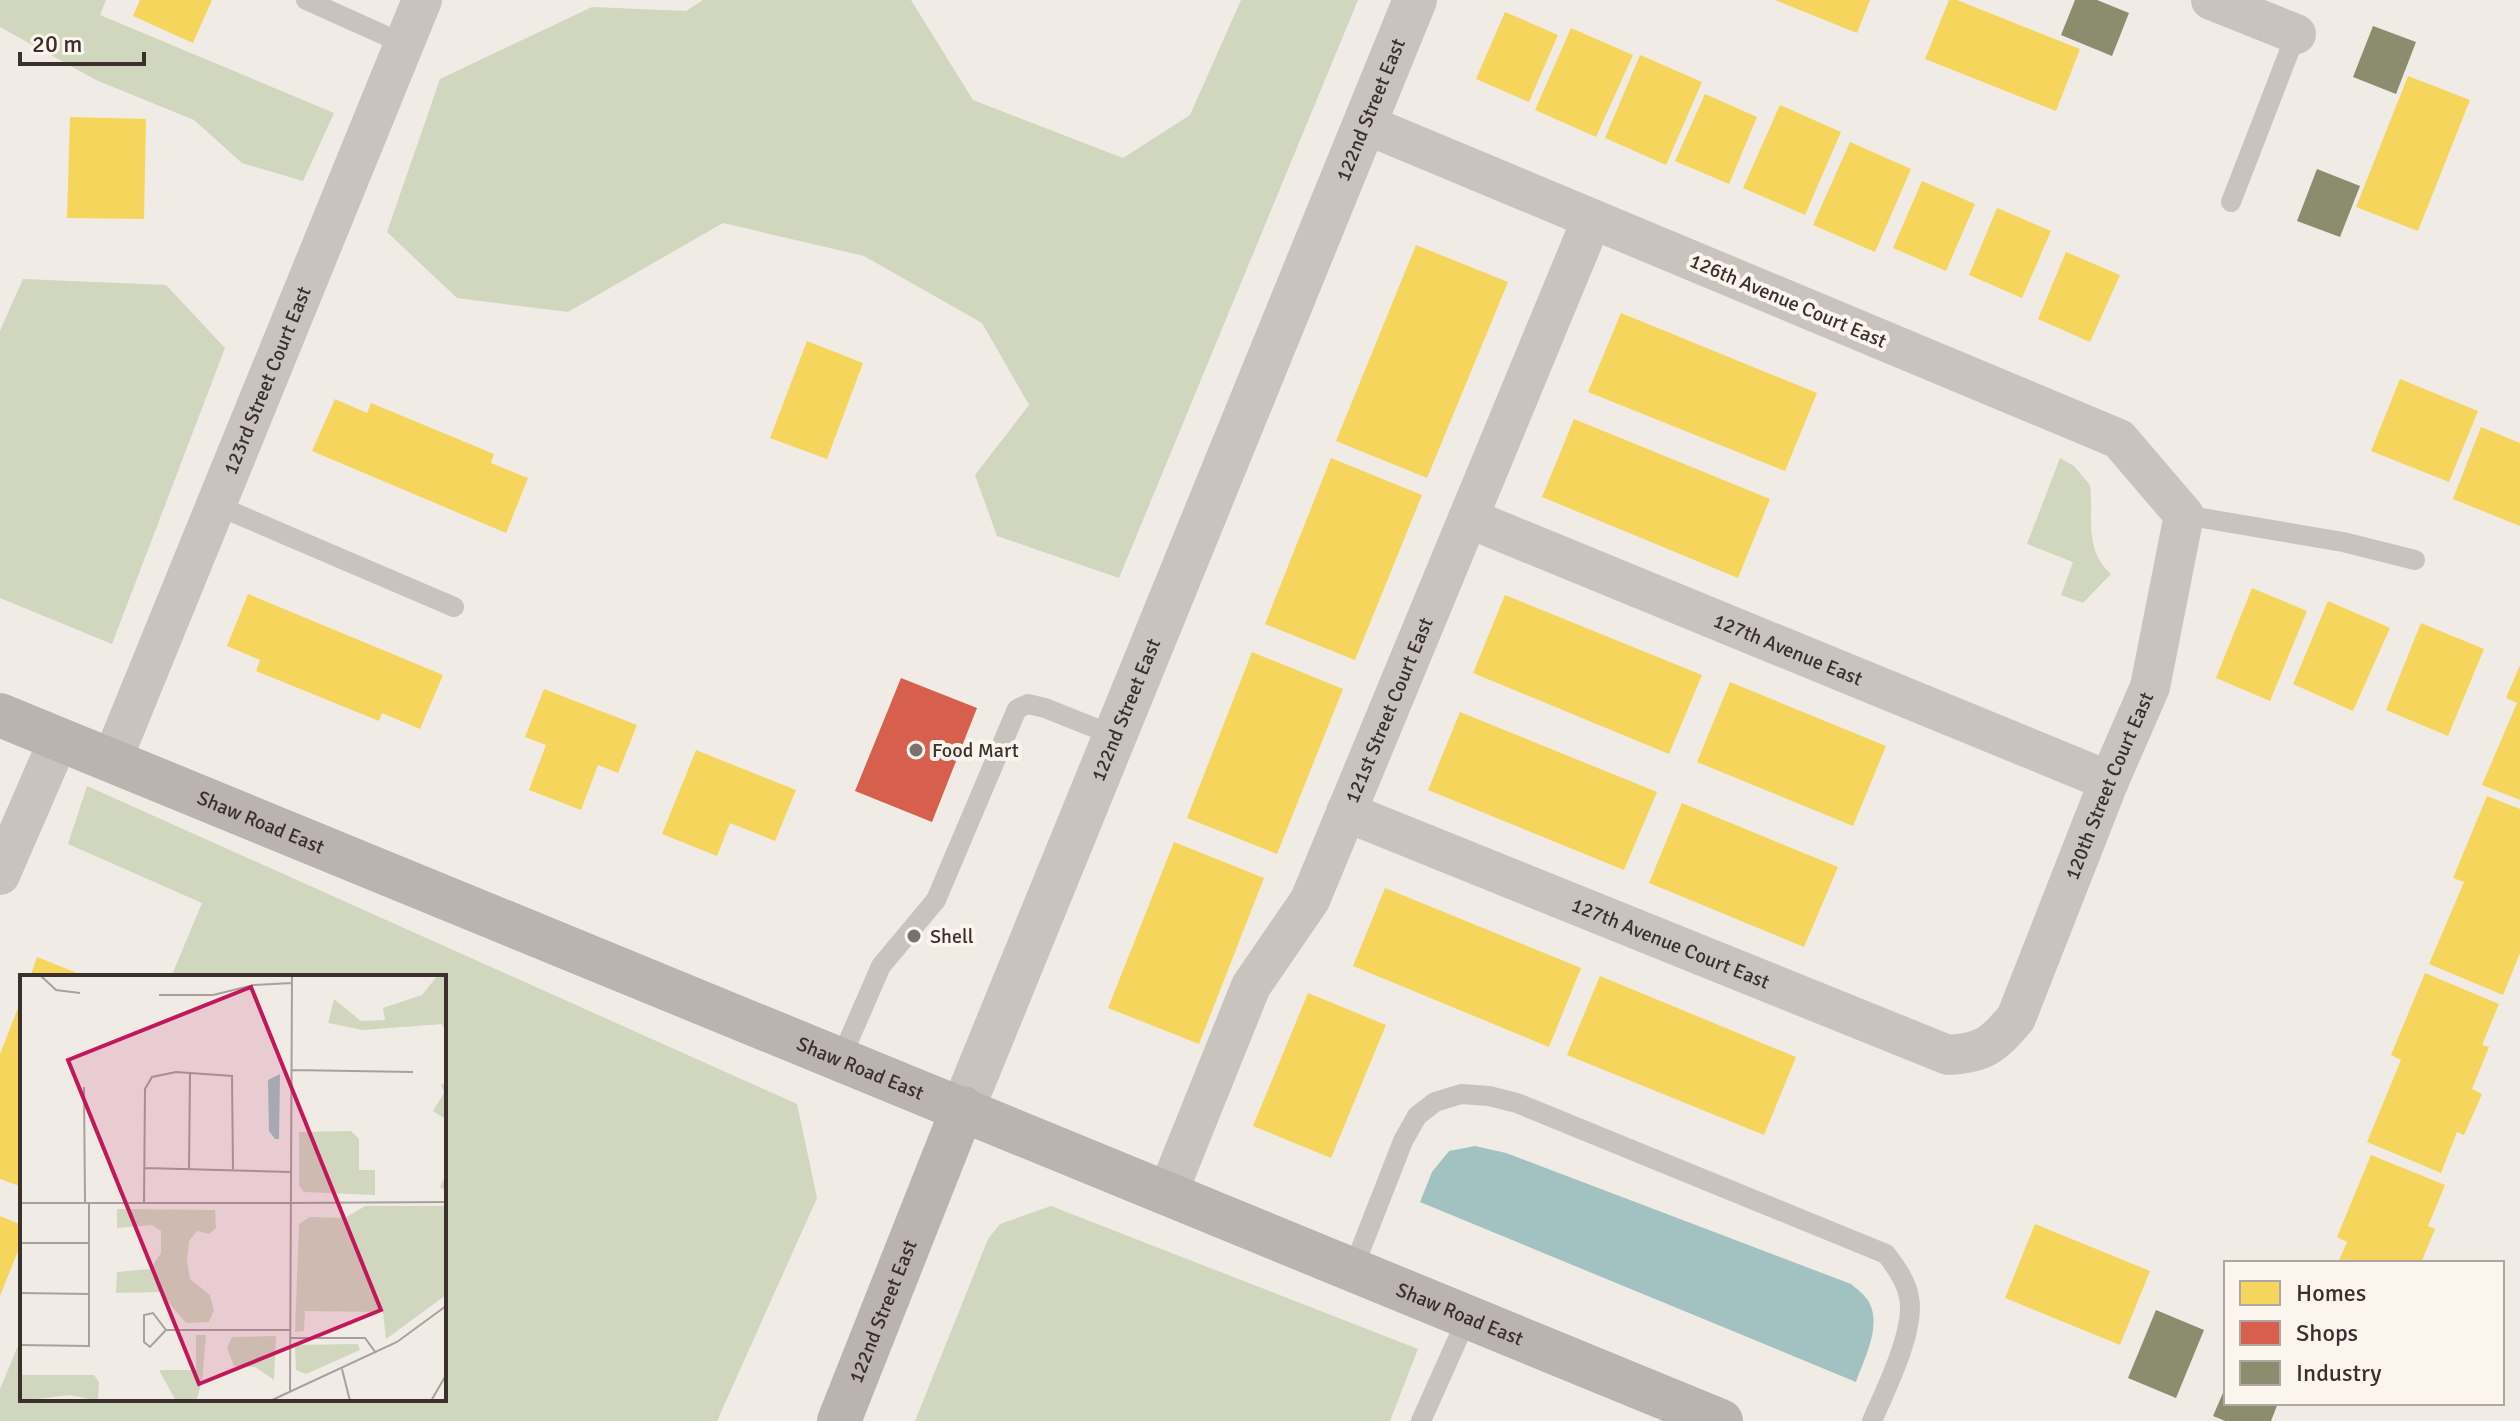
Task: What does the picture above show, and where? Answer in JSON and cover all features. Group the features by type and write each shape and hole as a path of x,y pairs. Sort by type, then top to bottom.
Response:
{"main road":[{"name":"Shaw Road East","path":"0,715 1721,1421"},
{"name":"122nd Street East","path":"839,1421 963,1108"}],"street":[{"name":"123rd Street Court East","path":"112,760 422,0"},
{"name":"122nd Street East","path":"963,1108 1415,0"},
{"path":"2211,0 2296,34"},
{"name":"126th Avenue Court East","path":"1365,124 2119,439 2184,515"},
{"name":"121st Street Court East","path":"1168,1192 1251,986 1310,900 1592,219"},
{"name":"120th Street Court East","path":"1995,1043 2016,1018 2109,781 2150,687 2184,515"},
{"name":"127th Avenue East","path":"1468,518 2109,781"},
{"path":"0,875 59,739"},
{"name":"127th Avenue Court East","path":"1346,812 1948,1055 1973,1054 1995,1043"}],"lane":[{"path":"306,0 404,44"},
{"path":"2231,202 2296,34"},
{"path":"216,505 454,607"},
{"path":"2184,515 2343,542 2415,560"},
{"path":"841,1058 881,966 936,900 1017,709 1028,704 1045,708 1115,736"},
{"path":"1353,1269 1403,1141 1417,1116 1435,1102 1461,1094 1489,1096 1517,1103 1886,1254 1899,1272 1910,1299 1908,1323 1895,1367 1872,1421"},
{"path":"1421,1421 1468,1316"}],"green space":[{"path":"0,0 106,0 100,15 334,113 303,181 242,163 194,120 96,80 0,27"},
{"path":"703,0 911,0 973,100 1123,158 1190,115 1241,0 1358,0 1119,578 997,536 975,475 1029,405 982,323 864,256 723,223 568,312 457,298 387,232 440,79 592,7 686,11"},
{"path":"23,279 166,285 225,348 112,644 0,598 0,331"},
{"path":"2060,458 2074,466 2090,485 2093,543 2096,554 2111,574 2083,603 2061,595 2073,562 2027,544"},
{"path":"87,786 797,1104 817,1198 717,1421 0,1421 0,1389 20,1341 20,1401 446,1401 446,975 172,975 202,903 68,844"},
{"path":"1051,1206 1418,1349 1390,1421 915,1421 988,1239 1000,1224"}],"water":[{"path":"1475,1146 1506,1153 1851,1284 1869,1302 1874,1321 1856,1382 1420,1202 1432,1172 1449,1151"}],"building: Homes":[{"path":"140,0 212,0 193,43 133,16"},
{"path":"1775,0 1870,0 1857,33"},
{"path":"1949,0 1957,0 2080,49 2056,111 1925,59"},
{"path":"1505,12 1558,35 1529,102 1476,79"},
{"path":"1571,28 1633,55 1596,137 1535,110"},
{"path":"1640,55 1702,82 1666,165 1605,138"},
{"path":"2408,76 2470,100 2418,231 2356,207"},
{"path":"1705,94 1757,117 1729,184 1675,161"},
{"path":"1780,105 1841,132 1805,215 1743,188"},
{"path":"70,117 146,119 144,219 67,218"},
{"path":"1850,142 1911,169 1875,252 1813,225"},
{"path":"1922,181 1975,204 1946,271 1893,248"},
{"path":"1997,208 2051,231 2022,298 1969,275"},
{"path":"1416,245 1508,282 1427,478 1336,441"},
{"path":"2066,252 2120,275 2090,342 2038,319"},
{"path":"1621,313 1817,393 1785,471 1588,392"},
{"path":"807,341 863,363 827,459 770,438"},
{"path":"2400,379 2478,411 2449,482 2371,451"},
{"path":"335,399 367,413 371,403 494,454 491,463 528,478 506,533 312,451"},
{"path":"1574,419 1770,499 1738,578 1542,497"},
{"path":"2481,427 2520,443 2520,526 2453,499"},
{"path":"1331,458 1422,495 1355,660 1265,624"},
{"path":"2252,588 2307,611 2270,701 2216,678"},
{"path":"248,594 443,675 420,729 382,713 379,721 256,671 260,660 227,646"},
{"path":"1505,595 1702,675 1669,754 1473,673"},
{"path":"2328,601 2390,628 2353,711 2293,684"},
{"path":"2421,623 2484,649 2448,736 2386,710"},
{"path":"1252,652 1343,689 1277,854 1187,818"},
{"path":"2520,665 2520,800 2482,785 2517,703 2506,698"},
{"path":"1730,682 1886,746 1853,826 1697,762"},
{"path":"544,689 637,725 618,773 598,765 581,810 529,790 546,745 525,737"},
{"path":"1460,712 1657,792 1624,870 1428,790"},
{"path":"696,750 796,790 775,841 730,823 717,856 662,834"},
{"path":"2487,796 2520,809 2520,953 2503,995 2429,964 2464,882 2453,878"},
{"path":"1682,803 1838,867 1804,947 1649,883"},
{"path":"1174,842 1264,878 1199,1044 1108,1008"},
{"path":"1385,888 1581,968 1549,1047 1353,966"},
{"path":"37,957 82,975 31,975"},
{"path":"2425,973 2499,1004 2482,1045 2489,1047 2472,1089 2482,1094 2464,1135 2457,1132 2441,1173 2367,1142 2401,1060 2391,1055"},
{"path":"1600,976 1796,1057 1764,1135 1567,1055"},
{"path":"1308,993 1386,1025 1331,1158 1253,1126"},
{"path":"20,1003 20,1186 0,1179 0,1054"},
{"path":"2371,1155 2445,1185 2428,1226 2435,1229 2422,1261 2339,1261 2347,1242 2337,1237"},
{"path":"0,1216 20,1224 20,1246 0,1296"},
{"path":"2035,1224 2150,1271 2120,1345 2005,1298"}],"building: Shops":[{"name":"Food Mart","path":"901,678 977,708 932,822 855,791"}],"building: Industry":[{"path":"2075,0 2097,0 2129,13 2112,56 2061,35"},
{"path":"2373,26 2416,42 2396,94 2353,77"},
{"path":"2317,169 2360,186 2340,237 2297,221"},
{"path":"2156,1310 2204,1330 2176,1398 2128,1378"},
{"path":"2224,1391 2224,1405 2277,1405 2271,1421 2225,1421 2213,1416"}],"place":[{"name":"Food Mart","path":"916,750"},
{"name":"Shell","path":"914,936"}]}
